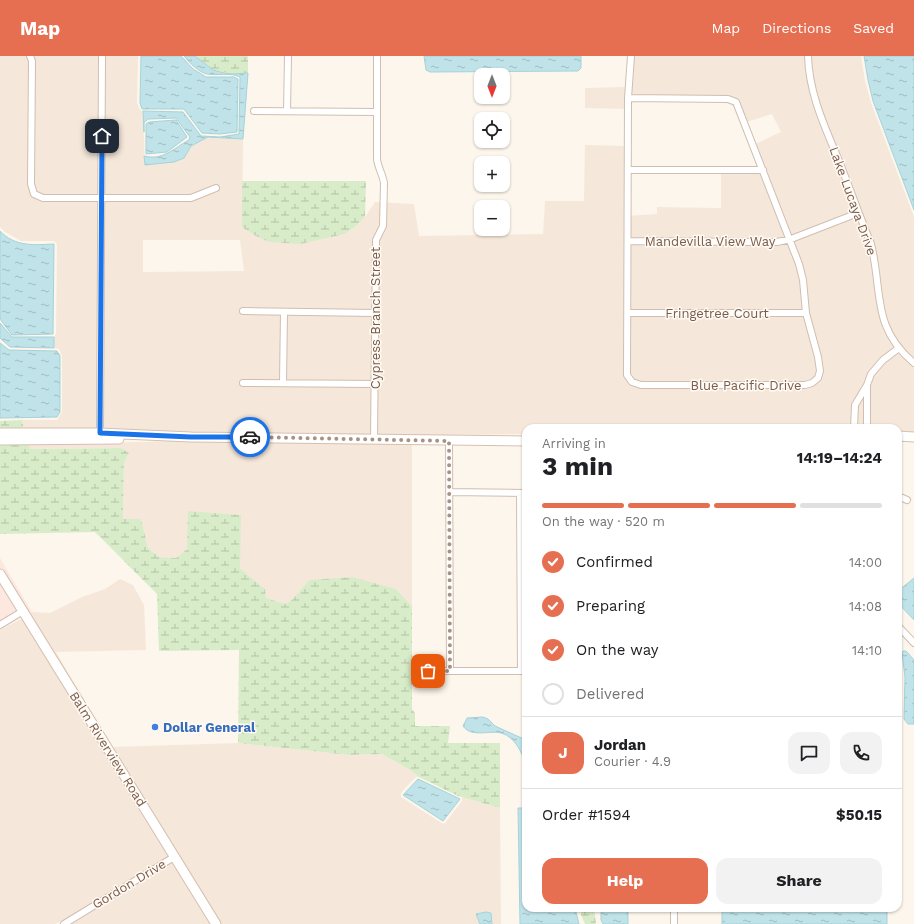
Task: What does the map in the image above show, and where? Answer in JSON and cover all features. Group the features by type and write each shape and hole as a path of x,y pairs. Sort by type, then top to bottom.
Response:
{"street":[{"path":"30,56 32,61 31,184 34,194 43,198 191,198 216,188"},
{"path":"100,436 102,56"},
{"path":"287,111 288,56"},
{"name":"Cypress Branch Street","path":"374,439 376,240 383,226 384,184 383,177 377,164 378,56"},
{"name":"Blue Pacific Drive","path":"628,98 728,100 736,102 790,239 803,280 806,313 820,370 818,378 812,383 805,385 641,385 632,382 627,375 628,98 632,56"},
{"name":"Lake Lucaya Drive","path":"808,56 808,70 820,114 871,244 876,264 881,312 889,333 899,348 914,363"},
{"path":"254,111 377,112"},
{"path":"628,170 763,170"},
{"name":"Mandevilla View Way","path":"628,241 777,242 790,239 858,214"},
{"path":"243,311 375,313"},
{"path":"283,383 284,312"},
{"name":"Fringetree Court","path":"628,313 806,313"},
{"path":"854,424 855,405 867,385 871,374 878,364 899,348"},
{"path":"243,383 375,384"},
{"path":"867,385 867,424"},
{"path":"0,433 100,436 522,441"},
{"path":"0,440 100,436"},
{"path":"902,436 914,437"},
{"path":"449,441 450,671"},
{"path":"902,442 914,442"},
{"path":"449,492 522,493"},
{"path":"902,498 907,500"},
{"name":"Balm Riverview Road","path":"0,574 216,924"},
{"path":"0,624 23,611"},
{"path":"902,630 914,643"},
{"path":"417,671 522,671"},
{"name":"Gordon Drive","path":"64,924 174,857"},
{"path":"674,912 674,924"}],"shaded area":[{"path":"0,56 138,56 137,103 140,110 143,111 145,165 208,137 243,139 242,227 333,237 345,234 355,227 365,217 375,202 414,204 419,236 510,236 510,235 543,234 545,201 584,201 585,145 627,146 626,216 657,214 657,207 721,208 721,171 756,169 756,161 751,146 781,132 772,114 746,122 733,106 717,98 638,101 628,104 628,109 585,108 585,88 627,87 628,56 861,56 865,81 871,103 914,217 914,434 902,433 902,424 522,424 522,434 323,436 24,430 22,420 57,420 62,412 62,356 59,349 54,348 54,337 56,334 57,244 54,241 21,241 5,232 0,227","holes":["143,240 240,240 244,271 143,272"]},
{"path":"254,440 412,445 412,606 396,589 309,580 293,599 285,604 266,598 265,589 240,568 240,515 187,549 176,558 159,557 148,548 141,519 123,519 124,463 129,453 121,448 29,449 28,443"},
{"path":"0,558 32,612 29,615 0,569"},
{"path":"120,579 133,585 144,605 146,650 56,652 112,747 238,743 349,755 382,754 419,777 416,777 406,787 401,793 401,797 443,824 462,801 462,797 500,808 501,924 492,924 489,912 478,913 477,917 480,924 220,924 29,615 32,612 50,613 82,597 105,589"},
{"path":"0,580 18,609 0,621"},
{"path":"23,618 170,856 55,924 0,924 0,630"},
{"path":"173,861 212,924 70,924"}],"green space":[{"path":"195,56 248,56 248,73 232,74 213,70"},
{"path":"242,181 366,181 365,217 345,234 300,244 269,242 242,227"},
{"path":"22,420 24,430 0,430 0,421"},
{"path":"0,443 28,443 30,449 121,448 129,453 124,463 123,519 141,519 148,548 159,557 176,558 187,549 188,511 241,515 240,568 265,589 266,598 285,604 293,599 309,580 352,577 396,589 412,606 412,709 415,713 415,726 450,726 448,743 500,743 500,808 458,796 419,777 382,754 349,755 238,743 239,650 159,651 157,594 95,532 0,534"},
{"path":"581,912 594,912 596,924 585,924"}],"water":[{"path":"141,56 181,56 193,69 206,77 234,77 238,79 237,132 220,134 202,133 184,109 142,109 140,103"},
{"path":"184,56 195,56 213,70 224,73 248,73 243,139 208,137 191,146 184,158 174,162 145,165 144,156 157,157 168,153 189,140 190,137 176,118 148,119 144,123 144,132 143,111 183,112 201,136 220,137 239,134 240,77 204,73 194,67"},
{"path":"424,56 581,56 581,68 578,71 510,71 510,68 474,68 474,72 430,72 426,70"},
{"path":"864,56 914,56 914,210 873,101"},
{"path":"176,120 187,137 167,152 146,154 146,124 149,122"},
{"path":"0,231 12,240 25,244 54,244 53,334 12,335 0,319"},
{"path":"0,323 12,337 54,337 54,348 10,347 0,338"},
{"path":"0,343 9,350 57,351 60,356 60,412 57,417 0,418"},
{"path":"914,578 914,620 902,607 902,588"},
{"path":"903,651 906,651 914,660 914,724 908,724 904,719 905,677"},
{"path":"483,717 488,719 495,726 522,738 522,755 514,741 506,735 497,732 476,733 466,730 463,726 467,718"},
{"path":"418,779 460,799 443,821 403,795"},
{"path":"518,808 522,808 522,912 576,912 579,924 520,924"},
{"path":"486,912 491,913 492,924 480,924 476,914"},
{"path":"601,912 628,912 628,924 603,924 601,920"},
{"path":"722,912 887,912 887,924 722,924"}],"way so far":[{"path":"250,437 449,441 450,671 428,671"}],"place":[{"name":"Dollar General","path":"155,727"}],"route":[{"path":"102,136 100,433 191,437 250,437"}]}
